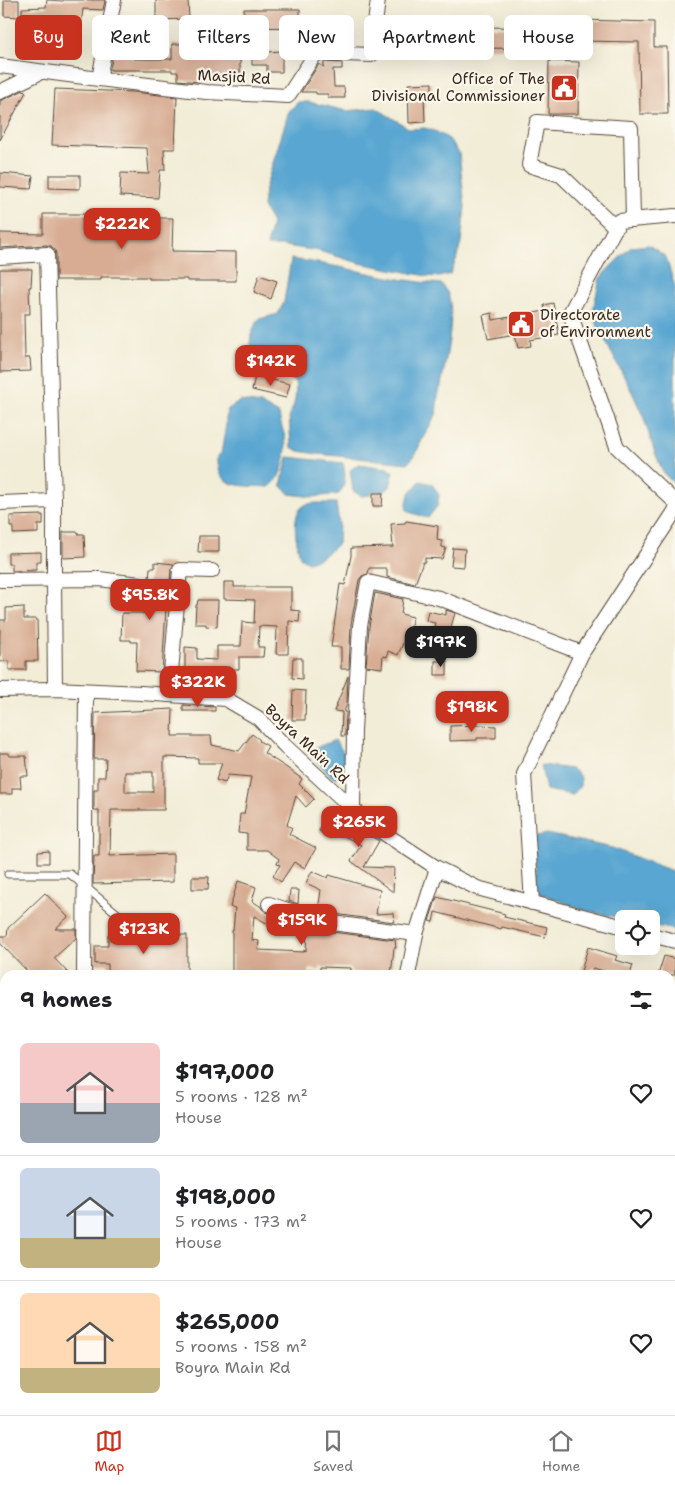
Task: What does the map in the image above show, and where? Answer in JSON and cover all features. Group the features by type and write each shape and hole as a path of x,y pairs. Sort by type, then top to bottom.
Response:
{"street":[{"path":"0,66 99,79 114,0"},
{"name":"Masjid Rd","path":"99,79 206,92 288,96 316,53 371,55 378,0"},
{"path":"0,92 42,72"},
{"path":"616,228 560,175 529,165 537,122 631,128 633,220"},
{"path":"675,216 619,222 570,313 617,447 675,502"},
{"path":"0,257 47,254 54,501 55,689"},
{"path":"0,503 54,501"},
{"path":"532,903 524,774 582,653 675,511"},
{"path":"169,695 180,570 212,571"},
{"path":"0,580 100,579 139,584"},
{"path":"353,809 360,626 368,582 439,598 582,653"},
{"name":"Boyra Main Rd","path":"0,690 86,690 226,699 258,718 285,746 353,809 379,830 437,868 477,888 615,925"},
{"path":"84,970 86,690"},
{"path":"409,970 416,934 437,868"},
{"path":"269,904 325,922 416,934"},
{"path":"660,937 675,941"}],"lane":[{"path":"8,874 70,874 125,920"}],"water":[{"path":"298,102 309,102 347,111 376,108 410,129 425,128 449,139 459,153 465,207 461,242 450,274 439,277 427,276 359,263 319,251 286,246 267,246 272,223 263,207 265,189 289,111"},
{"path":"649,245 666,257 675,287 675,484 664,474 643,416 598,327 593,310 600,278 631,247"},
{"path":"291,259 403,280 441,284 447,293 451,315 450,327 436,415 415,455 408,463 317,454 299,451 291,447 289,415 295,399 295,382 287,377 274,376 251,368 249,360 251,335 256,323 259,319 278,314 284,302"},
{"path":"241,401 261,404 279,414 285,437 286,451 281,472 269,487 233,484 226,481 218,467 217,456 221,454 228,409"},
{"path":"288,457 343,463 345,479 339,494 313,497 289,494 281,485"},
{"path":"359,464 387,468 393,472 390,487 383,492 373,491 370,495 362,496 353,491 350,470"},
{"path":"420,481 432,484 439,495 438,505 428,518 409,512 406,508 409,494"},
{"path":"336,503 339,524 338,544 320,558 308,562 300,557 295,529 297,515 305,505"},
{"path":"335,740 346,756 348,774 333,778 307,751"},
{"path":"541,765 572,769 581,777 580,786 573,795 546,790"},
{"path":"547,834 612,848 675,872 675,930 660,927 660,910 615,910 615,917 587,911 539,893 532,837"}],"building":[{"path":"4,0 19,0 19,15 4,16"},
{"path":"47,0 105,0 103,10 83,9 82,18 82,15 22,15 22,8 46,7"},
{"path":"156,0 188,0 189,15 179,15 179,19 169,20 169,15 156,15"},
{"path":"244,9 300,9 300,15 279,15 279,27 269,28 269,15 244,15"},
{"path":"593,20 654,22 654,47 667,47 668,114 640,114 639,42 593,41"},
{"path":"494,27 504,27 504,48 494,48"},
{"path":"172,44 179,44 179,60 240,60 240,78 199,79 199,82 178,80 178,72 172,72 172,70 110,70 112,60 172,59"},
{"path":"279,51 279,60 282,60 282,72 267,72 267,65 252,65 252,60 269,60 269,52"},
{"name":"Office of The Divisional Commissioner","path":"549,61 579,62 578,114 548,114"},
{"path":"324,62 342,63 342,69 333,69 334,87 344,87 345,98 328,98 328,94 301,92 319,64 324,67"},
{"path":"432,83 432,95 424,95 425,122 409,123 408,84"},
{"path":"55,89 134,92 177,97 175,149 164,149 165,170 160,170 158,198 120,196 121,173 149,174 147,148 52,145"},
{"path":"24,90 26,92 0,140 0,101"},
{"path":"1,173 33,176 31,189 0,187"},
{"path":"49,175 80,175 80,189 49,188"},
{"path":"43,214 114,214 114,218 173,218 172,251 236,252 236,281 187,281 187,279 149,279 149,277 101,277 101,280 56,280 56,254 51,246 0,248 0,233 43,234"},
{"path":"0,269 32,269 31,287 29,287 30,314 24,314 25,358 30,358 31,371 0,372"},
{"path":"259,275 277,281 271,299 254,292"},
{"name":"Directorate of Environment","path":"553,303 559,335 530,340 531,346 518,348 515,334 488,339 483,315 492,313 493,320 545,311 544,305"},
{"path":"255,376 290,384 286,398 252,390"},
{"path":"373,493 383,493 382,506 373,506"},
{"path":"43,515 43,525 38,525 38,533 13,534 13,527 10,527 10,516"},
{"path":"406,521 438,526 437,540 442,541 442,547 446,548 442,559 425,558 415,584 387,577 387,569 385,568 369,568 368,574 362,576 359,580 351,624 349,669 341,669 341,647 331,647 340,584 345,585 351,548 393,547 391,524 405,523"},
{"path":"63,532 84,534 85,557 63,558"},
{"path":"199,536 219,536 219,552 198,552"},
{"path":"453,548 465,549 464,567 451,566"},
{"path":"41,552 41,562 36,562 36,570 12,571 12,564 8,564 8,553"},
{"path":"155,562 174,564 171,569 168,609 166,609 162,672 136,671 137,642 121,640 122,613 146,613 150,568 155,568"},
{"path":"224,582 234,582 234,587 291,587 291,610 300,611 299,622 289,621 288,654 276,654 277,627 259,626 258,647 264,647 263,657 239,657 239,669 234,669 233,693 227,690 180,687 180,679 185,679 185,647 197,648 197,659 217,660 217,646 241,646 242,622 254,623 255,600 224,599"},
{"path":"375,593 403,599 401,614 413,617 407,642 404,641 398,655 388,651 387,657 383,656 382,668 366,666 369,627"},
{"path":"198,600 218,600 217,627 195,624"},
{"path":"24,607 24,619 37,619 38,661 26,661 26,670 9,670 9,661 0,662 0,620 6,620 6,608"},
{"path":"446,610 455,613 449,634 444,633 444,631 440,646 430,644 435,623 426,621 428,611 446,615"},
{"path":"293,658 302,658 302,679 292,678"},
{"path":"435,661 447,661 447,675 435,675"},
{"path":"348,676 347,704 344,712 346,712 345,736 341,736 342,712 334,711"},
{"path":"293,690 306,691 305,720 292,720"},
{"path":"183,705 215,707 215,711 183,711"},
{"path":"173,709 172,736 211,736 212,745 239,751 252,734 268,746 264,753 302,779 299,784 314,799 306,807 296,796 287,825 292,828 289,834 316,848 305,868 294,862 281,882 273,876 280,865 277,864 279,859 267,850 247,850 247,834 238,833 240,814 244,814 251,777 228,775 225,783 216,780 222,763 198,763 198,758 164,757 164,810 111,810 110,856 173,854 173,882 93,884 94,856 99,856 99,810 94,810 94,790 98,790 98,777 105,777 106,759 94,759 95,713","holes":["125,772 153,772 153,792 125,792"]},
{"path":"450,726 496,726 496,738 450,741"},
{"path":"0,753 9,753 9,756 26,756 28,776 20,776 21,788 12,788 12,794 0,794"},
{"path":"329,811 379,841 364,867 394,868 393,892 351,861 361,845 335,831 332,838 319,831"},
{"path":"49,851 49,863 38,863 38,852"},
{"path":"312,871 328,878 329,875 380,890 376,914 393,913 394,922 318,911 321,890 306,883"},
{"path":"192,877 209,877 208,889 192,889"},
{"path":"238,881 256,887 252,901 266,912 275,915 270,925 254,916 252,940 259,941 258,950 306,951 307,932 288,932 289,920 324,931 395,940 396,948 394,948 392,970 351,970 351,968 320,967 320,970 232,970 232,931 235,908 230,907"},
{"path":"290,890 299,890 298,904 289,901"},
{"path":"45,893 68,917 55,929 76,929 76,938 54,958 65,970 26,970 0,943 0,936 7,936 8,928"},
{"path":"437,897 505,914 504,917 547,927 545,937 502,927 501,929 435,912 433,922 429,921"},
{"path":"108,935 187,935 187,970 108,970 108,964 95,964 95,946 108,946"},
{"path":"588,947 617,956 615,960 633,965 632,970 600,970 593,968 592,970 581,970"},
{"path":"664,956 675,959 675,970 660,970"}],"place":[{"name":"Office of The Divisional Commissioner","path":"564,88"},
{"name":"Directorate of Environment","path":"521,324"}]}
